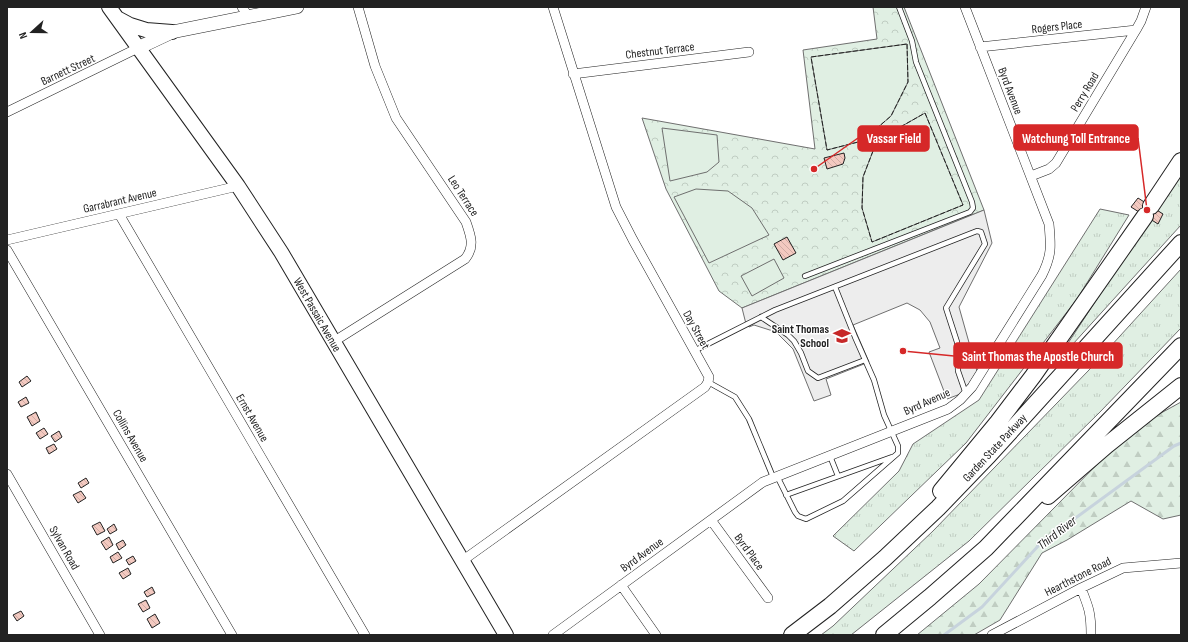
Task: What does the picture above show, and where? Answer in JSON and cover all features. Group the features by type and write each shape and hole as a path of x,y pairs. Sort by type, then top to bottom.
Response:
{"highway":[{"path":"885,558 998,422 1033,376 1181,161"},
{"name":"Garden State Parkway","path":"792,635 830,606 885,558 938,508 989,455 1181,243"},
{"path":"986,548 1181,346"},
{"path":"884,635 1107,445 1181,386"}],"main road":[{"path":"138,48 172,32 245,12 297,7"},
{"path":"112,12 130,25 146,30 172,32"},
{"name":"West Passaic Avenue","path":"112,12 238,186 281,252 506,635"}],"street":[{"name":"Leo Terrace","path":"333,342 465,259 470,252 472,243 466,222 396,118 375,66 358,7"},
{"name":"Day Street","path":"553,7 616,208 709,377 708,382"},
{"name":"Byrd Avenue","path":"553,635 763,482 948,409 960,400 972,387 1042,275 1048,261 1051,246 1049,224 964,7"},
{"name":"Perry Road","path":"1031,176 1049,169 1056,163 1136,30 1146,7"},
{"name":"Rogers Place","path":"980,47 1136,30"},
{"name":"Barnett Street","path":"7,112 138,48"},
{"name":"Chestnut Terrace","path":"573,74 749,52"},
{"name":"Garrabrant Avenue","path":"7,240 238,186"},
{"name":"Ernst Avenue","path":"119,214 365,635"},
{"name":"Collins Avenue","path":"7,250 232,635"},
{"path":"462,561 705,386 708,382"},
{"name":"Sylvan Road","path":"7,474 100,635"},
{"name":"Byrd Place","path":"711,520 768,598"},
{"name":"Hearthstone Road","path":"992,635 1081,588 1123,568 1181,563"},
{"path":"621,585 656,635"},
{"path":"1081,588 1090,608 1091,635"}],"lane":[{"path":"804,276 970,212 973,208 972,202 916,62 912,41 899,7"},
{"path":"694,351 761,317 977,231 981,232 985,244 946,308 957,342 958,370 966,394"},
{"path":"708,382 735,397 749,419 775,477 798,516 806,519 843,501 895,456 899,450 884,415 874,380 835,287"},
{"path":"761,317 783,331 794,341 801,353 808,371 818,378 865,360"},
{"path":"830,455 838,476"},
{"path":"786,495 895,456"}],"green space":[{"path":"873,7 904,7 984,210 742,308 719,291 666,189 642,118 815,149 803,50 877,39"},
{"path":"907,44 908,82 891,116 862,141 827,150 811,57"},
{"path":"925,113 963,205 872,242 862,208 863,177 873,151 888,134"},
{"path":"662,128 717,135 719,162 707,172 670,181"},
{"path":"1181,171 1181,225 1053,366"},
{"path":"696,189 728,191 752,208 769,235 709,263 674,197"},
{"path":"1100,209 1129,215 1077,299 966,443 854,551 833,536 899,471 913,444 979,400"},
{"path":"774,259 784,278 752,296 741,276"},
{"path":"1181,269 1181,328 1100,412 969,541 851,635 821,635 833,626 933,531 1089,370"},
{"path":"1181,402 1181,515 1163,519 1131,501 1067,540 1042,553 1000,620 974,635 917,635 979,584 1132,429"}],"shaded area":[{"path":"984,210 992,243 959,307 977,371 963,393 947,399 929,352 940,348 930,322 920,310 907,303 853,325 869,362 826,379 831,395 814,401 793,349 776,332 754,325 749,327 746,324 742,308"}],"building":[{"path":"844,153 845,158 843,164 827,169 824,158"},
{"path":"1138,198 1163,214 1158,224 1131,207"},
{"path":"787,237 796,253 783,260 774,244"},
{"path":"27,376 31,381 22,387 19,382"},
{"path":"26,397 29,403 21,407 18,402"},
{"path":"36,412 40,421 32,426 27,417"},
{"path":"44,428 48,434 40,439 36,433"},
{"path":"59,431 62,437 55,442 51,436"},
{"path":"54,444 57,449 49,454 46,448"},
{"path":"86,478 89,483 81,488 78,483"},
{"path":"81,491 86,498 78,503 73,495"},
{"path":"100,522 105,531 97,535 92,526"},
{"path":"114,524 117,530 110,534 107,529"},
{"path":"109,537 113,545 106,550 101,542"},
{"path":"123,540 126,545 119,550 116,544"},
{"path":"118,552 122,558 113,563 110,557"},
{"path":"133,556 136,561 129,565 126,560"},
{"path":"128,568 131,574 123,579 119,573"},
{"path":"152,587 155,593 147,597 144,592"},
{"path":"146,600 150,608 143,612 138,604"},
{"path":"21,611 24,616 17,621 13,615"},
{"path":"155,614 160,623 152,628 147,619"}],"waterway":[{"name":"Third River","path":"944,635 982,607 1040,544 1174,446 1181,443"}],"fence":[{"path":"907,44 908,82 891,116 862,141 827,150 811,57 907,44"},
{"path":"925,113 963,205 872,242 862,208 863,177 873,151 888,134 925,113"}],"place":[{"name":"Vassar Field","path":"814,169"},
{"name":"Watchung Toll Entrance","path":"1147,210"},
{"name":"Saint Thomas School","path":"842,336"},
{"name":"Saint Thomas the Apostle Church","path":"903,351"}]}
